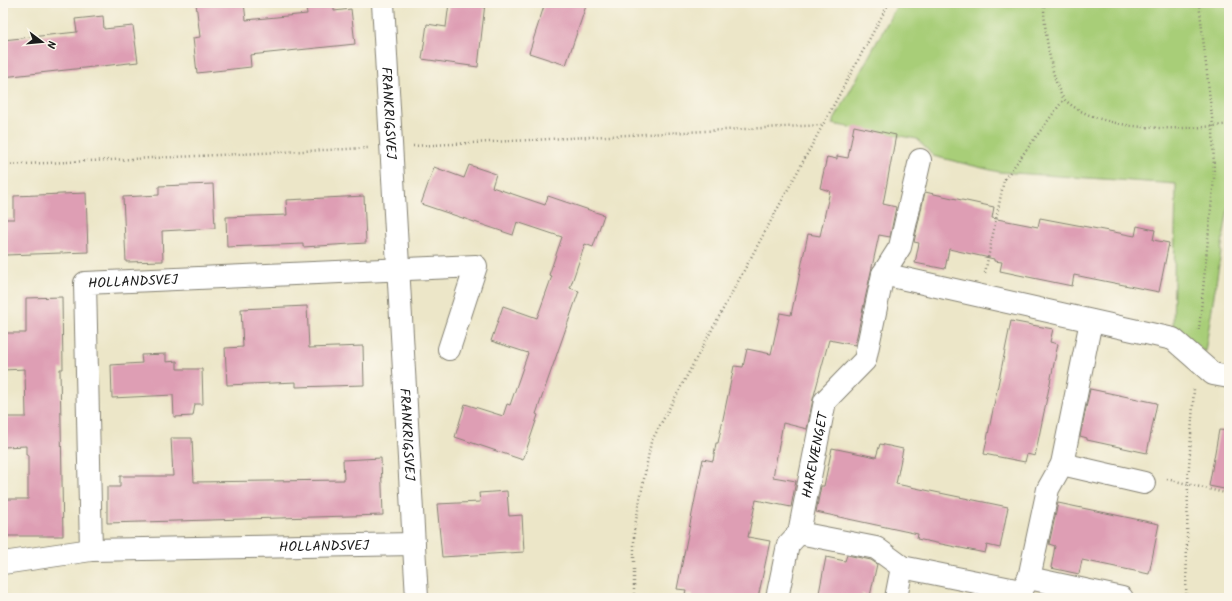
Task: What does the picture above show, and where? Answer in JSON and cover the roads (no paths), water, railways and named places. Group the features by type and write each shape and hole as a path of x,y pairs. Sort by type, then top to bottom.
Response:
{"street":[{"name":"FRANKRIGSVEJ","path":"384,3 417,598"},
{"name":"HAREVÆNGET","path":"777,598 788,545 799,533 825,400 865,360 883,274 900,247 920,160"},
{"path":"399,270 476,266 449,349"},
{"name":"HOLLANDSVEJ","path":"91,550 85,283 399,270"},
{"path":"883,274 1173,339 1212,374 1229,377"},
{"path":"1023,589 1048,489 1062,464 1091,320"},
{"path":"1062,464 1144,483"},
{"path":"799,533 876,548 902,567 1023,589 1122,598"},
{"name":"HOLLANDSVEJ","path":"3,562 91,550 414,544"},
{"path":"896,598 902,567"}]}
